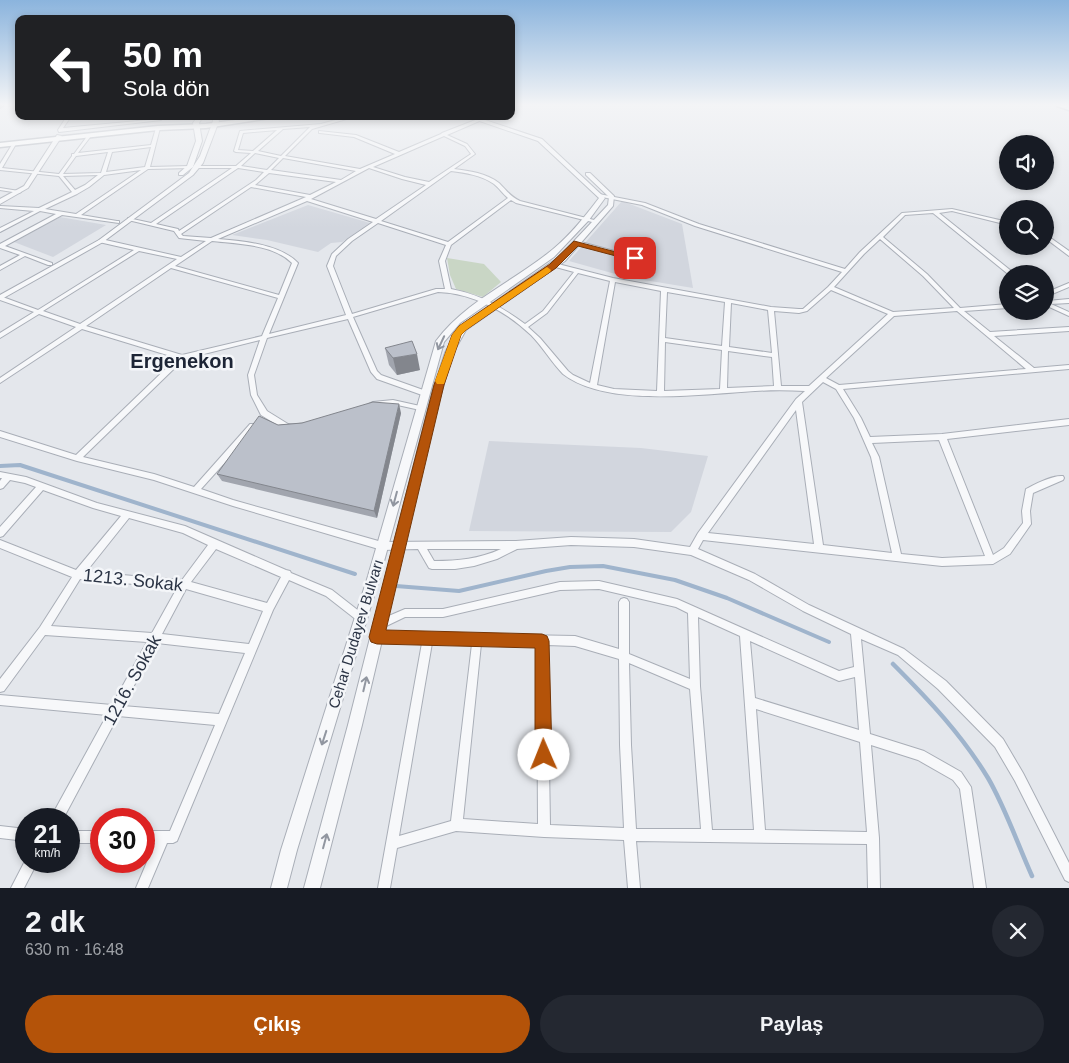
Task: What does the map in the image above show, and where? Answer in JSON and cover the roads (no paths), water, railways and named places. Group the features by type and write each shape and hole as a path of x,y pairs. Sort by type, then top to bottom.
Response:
{"street":[{"path":"13,145 1,166 60,175 103,174 147,168 190,167"},
{"path":"0,202 26,187 53,145"},
{"path":"60,175 81,145"},
{"path":"0,291 50,264 117,222 190,167 197,145"},
{"path":"0,298 101,240 130,219 199,167 206,145"},
{"path":"237,145 236,151 254,152 361,171"},
{"path":"152,224 237,167 262,145"},
{"path":"178,234 251,186 294,145"},
{"path":"378,145 399,154"},
{"path":"0,382 210,240 310,198 361,171 418,145"},
{"path":"424,393 378,377 330,266 334,255 350,240 473,154 466,145"},
{"path":"546,145 599,195 650,206 698,225 846,271"},
{"path":"554,145 612,197"},
{"path":"73,155 152,146 147,168 76,216"},
{"path":"0,230 75,193 103,174 110,151"},
{"path":"199,167 237,167 340,182"},
{"path":"370,167 398,177 430,184"},
{"path":"450,170 486,178 495,183 510,199 591,220"},
{"path":"60,175 75,193"},
{"path":"251,186 310,198 449,244"},
{"path":"0,189 20,192"},
{"name":"Cehar Dudayev Bulvarı","path":"279,888 361,618 440,341 457,321 554,265 577,243 602,198 599,195"},
{"name":"Cehar Dudayev Bulvarı","path":"312,888 377,637 439,385 457,335 489,304 611,205 612,197"},
{"path":"448,290 442,261 449,244 510,199"},
{"path":"0,207 40,210 117,222"},
{"path":"554,265 613,280 770,309 806,310 830,288 862,253 904,214 952,210 999,222"},
{"path":"934,211 1001,265"},
{"path":"1,246 60,214"},
{"path":"130,219 176,230 181,237 229,242 280,251 290,256 295,263 251,375 254,395 264,413 286,427 296,427"},
{"path":"880,237 925,275 959,310 1032,370"},
{"path":"101,240 183,259"},
{"path":"577,243 635,258"},
{"path":"1054,243 1069,254"},
{"path":"1,246 50,264"},
{"path":"0,336 139,249"},
{"path":"0,268 25,254"},
{"path":"172,267 281,297"},
{"path":"524,327 546,312 578,271"},
{"path":"593,386 613,280"},
{"path":"1054,291 1069,285"},
{"path":"830,288 892,314 999,307"},
{"path":"660,393 664,289"},
{"path":"77,458 182,357 351,316 438,290 448,290 471,296 489,304 532,334 569,376 593,386 616,392 660,393 778,388 812,389"},
{"path":"0,298 81,327 182,357"},
{"path":"723,391 728,301"},
{"path":"1054,302 1069,301"},
{"path":"1054,306 1069,314"},
{"path":"770,309 778,388"},
{"path":"692,551 700,536 798,401 892,314"},
{"path":"988,334 1069,329"},
{"path":"662,340 774,355"},
{"path":"822,379 838,387 1069,367"},
{"path":"838,387 857,418 875,456 898,558"},
{"path":"798,401 819,549"},
{"path":"364,407 393,402 420,408"},
{"path":"196,490 264,413"},
{"path":"867,440 942,437 1069,422"},
{"path":"0,434 77,458 116,466 233,503 382,546 516,545 570,541 634,543 692,551 752,577 806,608 901,652 942,685 999,743 1019,776 1069,876"},
{"path":"942,437 991,560"},
{"path":"0,486 5,476 127,515 184,530 329,592 361,618"},
{"path":"700,536 942,562 991,560 1007,552 1028,524 1026,511 1029,491 1036,486 1060,478"},
{"path":"0,532 41,487"},
{"path":"0,687 43,630 78,574 127,515"},
{"name":"1213. Sokak","path":"0,544 78,574 184,584 270,608"},
{"name":"1216. Sokak","path":"62,808 184,584 214,544"},
{"path":"421,547 432,565 462,566 496,556 516,545"},
{"path":"142,888 168,837 287,574"},
{"path":"380,624 405,613 443,613 560,586 599,585 677,603 839,676 859,672"},
{"path":"624,602 623,656 629,835 634,888"},
{"path":"693,610 695,686 707,836"},
{"path":"43,630 155,638 252,649"},
{"path":"856,632 873,838 874,888"},
{"path":"745,634 760,837"},
{"path":"377,637 575,641 623,656 695,686"},
{"path":"384,888 428,638"},
{"path":"456,825 476,640"},
{"path":"542,641 544,831"},
{"path":"0,700 221,720"},
{"path":"750,702 920,755 957,776 965,787 980,888"},
{"path":"392,844 456,825 629,835 873,838"},
{"path":"0,832 15,834"},
{"path":"155,837 168,837"},
{"path":"17,888 25,873"}],"waterway":[{"path":"0,466 20,465 355,574"},
{"path":"396,586 459,591 546,571 570,567 603,566 675,580 727,598 829,642"},
{"path":"893,664 944,718 978,762 1000,801 1032,876"}],"district":[{"name":"Ergenekon","path":"182,361"}]}
